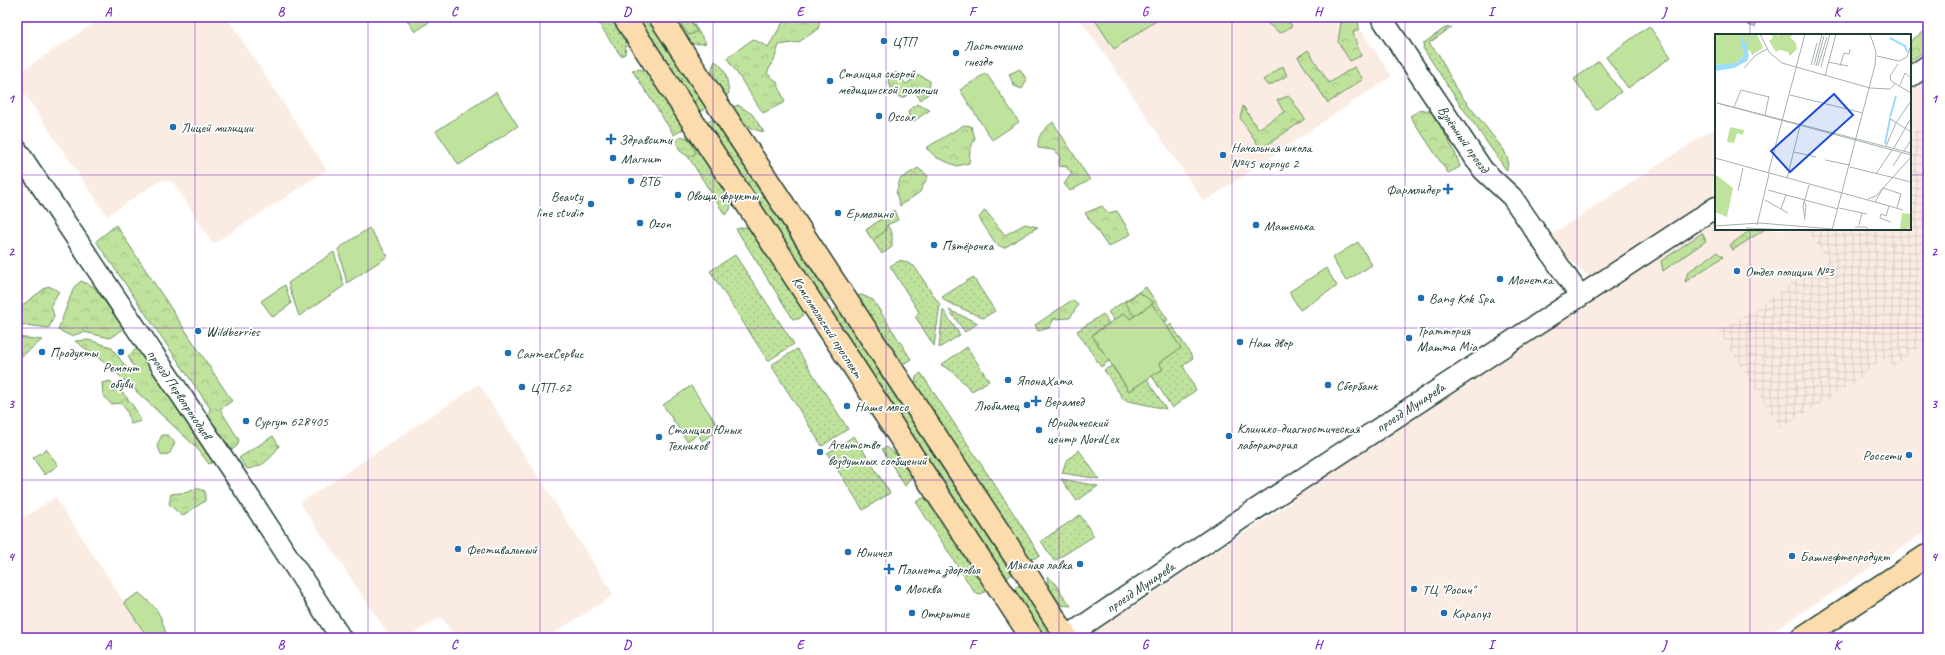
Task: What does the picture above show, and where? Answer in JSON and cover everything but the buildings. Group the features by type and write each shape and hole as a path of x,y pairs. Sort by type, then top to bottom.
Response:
{"main road":[{"name":"Комсомольский проспект","path":"624,17 1032,638"},
{"path":"660,17 1026,573 1066,638"},
{"path":"1802,638 1928,555"}],"street":[{"name":"Взлётный проезд","path":"1381,17 1483,170 1512,197 1580,296"},
{"path":"1911,76 1928,65"},
{"name":"проезд Первопроходцев","path":"17,150 246,492 341,638"},
{"name":"проезд Мунарева","path":"1066,638 1235,523 1715,208"}],"shaded area":[{"name":"Лицей милиции","path":"103,17 227,17 327,170 213,244 173,182 161,180 107,216 17,83 17,74"},
{"name":"Начальная школа №45 корпус 2","path":"1079,17 1352,17 1392,76 1204,202"},
{"path":"1928,77 1928,530 1763,638 1086,638 1291,502 1306,465 1588,276 1560,251 1549,236 1715,128 1715,230 1911,230 1911,89"},
{"path":"1928,122 1928,293 1924,296 1928,302 1928,342 1893,366 1887,357 1867,371 1864,375 1781,429 1719,332 1827,260 1808,230 1911,230 1911,133"},
{"name":"Фестивальный","path":"479,384 614,595 547,638 456,638 441,617 407,638 391,638 300,503"},
{"path":"55,497 148,638 17,638 17,522"}],"green space":[{"path":"405,17 436,17 415,32"},
{"path":"594,17 613,17 622,30 625,38 625,54 621,56"},
{"path":"637,17 647,17 706,108 699,113"},
{"path":"672,17 689,17 706,43 693,43 685,38"},
{"path":"675,17 688,17 697,32 689,35"},
{"path":"790,17 821,17 818,29 799,42 779,45 775,58 767,73 777,82 785,102 763,113 727,58 753,39 768,47 785,19"},
{"path":"1093,17 1162,17 1114,49"},
{"path":"1265,17 1286,17 1292,26 1280,33 1267,23"},
{"path":"1341,17 1358,17 1359,29 1353,33 1361,56 1350,61 1338,42"},
{"path":"1742,17 1757,17 1758,20 1755,27 1748,25"},
{"path":"1649,26 1671,57 1628,88 1606,57"},
{"path":"1452,27 1429,43 1439,55 1456,89 1504,150 1508,160 1507,171 1457,100 1423,48 1424,43 1445,28"},
{"path":"1928,29 1928,49 1911,60 1911,40"},
{"path":"1308,50 1329,83 1354,67 1363,79 1328,103 1298,57"},
{"path":"715,61 722,67 726,75 729,93 725,98 714,81 712,71"},
{"path":"1599,61 1621,92 1596,110 1574,79"},
{"path":"1283,66 1287,76 1268,86 1263,80"},
{"path":"638,69 646,71 685,128 674,135 632,70"},
{"path":"1020,69 1027,80 1022,89 1014,86 1009,74"},
{"path":"896,72 906,84 919,75 930,81 929,93 921,100 914,91 902,98 893,94 888,79"},
{"path":"986,73 1019,122 992,140 960,90"},
{"path":"682,78 691,85 699,98 694,102 680,84"},
{"path":"496,92 518,126 459,165 436,131"},
{"path":"1289,96 1305,119 1261,149 1240,118 1243,106 1258,129 1284,112 1277,100"},
{"path":"917,104 930,110 911,123 908,111"},
{"path":"738,105 752,114 764,132 750,127 741,120 733,107"},
{"path":"1422,109 1434,113 1456,155 1460,167 1448,173 1410,116"},
{"path":"713,119 830,298 824,302 707,123"},
{"path":"1053,122 1090,180 1070,191 1064,184 1072,173 1066,167 1059,166 1060,155 1053,150 1038,148 1041,133"},
{"path":"964,125 971,126 975,138 970,150 969,163 957,166 937,158 926,148"},
{"path":"689,135 729,194 731,200 730,210 725,215 679,142"},
{"path":"682,136 690,140 696,153 689,157 680,151 676,141"},
{"path":"918,168 928,176 920,192 900,206 896,193 900,179"},
{"path":"1102,206 1108,213 1117,211 1131,234 1108,247 1085,213"},
{"path":"894,210 898,220 887,225 883,233 872,240 866,230"},
{"path":"985,210 1005,235 1025,224 1038,227 1004,248 996,244 979,218"},
{"path":"883,218 892,233 892,247 882,254 866,230"},
{"path":"116,225 232,401 220,409 239,440 237,446 228,453 208,418 210,408 96,241"},
{"path":"745,227 752,230 806,312 799,319 793,319 736,229"},
{"path":"369,228 388,256 347,283 338,249"},
{"path":"1751,230 1763,230 1733,250 1730,245"},
{"path":"1702,233 1706,241 1663,271 1661,261"},
{"path":"1358,242 1372,265 1346,281 1332,258"},
{"path":"334,252 344,286 299,316 288,283"},
{"path":"1717,252 1723,257 1685,282 1688,272"},
{"path":"735,255 794,344 768,361 710,271"},
{"path":"901,260 914,266 940,305 934,346 915,316 919,312 890,266"},
{"path":"1326,268 1337,286 1300,310 1289,292"},
{"path":"973,277 995,311 983,318 945,301 942,297"},
{"path":"81,281 94,287 124,328 110,338 84,332 71,336 58,330 74,287"},
{"path":"285,285 291,304 273,317 261,301"},
{"path":"48,286 59,291 51,305 54,316 49,328 17,324 17,309"},
{"path":"1146,287 1168,320 1164,322 1152,304 1130,319 1125,313 1114,320 1108,312"},
{"path":"1140,293 1154,303 1134,316 1125,302"},
{"path":"862,295 873,300 911,359 905,363 896,361 854,296"},
{"path":"1072,300 1078,305 1070,318 1054,319 1049,328 1038,331 1035,325"},
{"path":"1152,304 1181,348 1159,363 1163,369 1129,391 1092,335 1125,313 1130,319"},
{"path":"837,308 1012,574 1007,578 832,312"},
{"path":"943,310 960,335 939,348"},
{"path":"949,310 978,323 965,332"},
{"path":"1103,314 1109,323 1092,335 1109,361 1101,367 1077,331"},
{"path":"1171,324 1193,358 1183,366 1196,390 1172,408 1152,376 1163,369 1159,363 1181,348 1167,327"},
{"path":"17,337 42,340 22,356 18,347"},
{"path":"89,340 111,347 129,371 134,368 128,356 137,348 215,461 209,464 196,447 109,366 75,341"},
{"path":"967,347 989,381 972,391 952,371 941,365"},
{"path":"797,349 848,429 822,446 771,365"},
{"path":"1112,366 1129,391 1147,379 1166,409 1124,400 1104,370"},
{"path":"921,373 1040,556 1029,560 915,387 916,377"},
{"path":"110,381 128,399 141,421 131,424 127,411 121,403 111,404 103,395 102,383"},
{"path":"691,386 720,429 702,441 698,434 687,441 663,405"},
{"path":"162,435 168,435 175,443 170,453 162,456 157,445"},
{"path":"273,436 279,446 273,455 266,462 247,469 239,458"},
{"path":"854,436 890,493 863,510 827,453"},
{"path":"887,447 905,462 912,474 910,480 905,486 882,449"},
{"path":"46,449 58,465 45,475 33,458"},
{"path":"1079,450 1099,479 1062,473 1066,461"},
{"path":"1061,479 1098,486 1077,501"},
{"path":"196,488 205,491 205,501 182,516 169,504 171,494 189,492"},
{"path":"923,498 931,501 989,589 981,594 975,593 916,502"},
{"path":"1080,515 1094,536 1054,561 1041,541"},
{"path":"1047,576 1053,581 1071,606 1060,605 1049,590"},
{"path":"1019,585 1054,638 1046,638 1014,589"},
{"path":"139,593 158,612 167,638 148,638 124,602"}],"place":[{"name":"ЦТП","path":"884,41"},
{"name":"Ласточкино гнездо","path":"956,53"},
{"name":"Cтанция скорой медицинской помоши","path":"830,81"},
{"name":"Oscar","path":"879,116"},
{"name":"Лицей милиции","path":"173,127"},
{"name":"Здравсити","path":"611,139"},
{"name":"Начальная школа №45 корпус 2","path":"1223,155"},
{"name":"Магнит","path":"613,158"},
{"name":"ВТБ","path":"631,181"},
{"name":"Фармлидер","path":"1448,189"},
{"name":"Овощи фрукты","path":"678,195"},
{"name":"Beauty line studio","path":"591,204"},
{"name":"Ермолино","path":"838,213"},
{"name":"Ozon","path":"640,223"},
{"name":"Машенька","path":"1256,225"},
{"name":"Пятёрочка","path":"934,245"},
{"name":"Отдел полиции №3","path":"1737,271"},
{"name":"Монетка","path":"1500,279"},
{"name":"Bang Kok Spa","path":"1421,298"},
{"name":"Wildberries","path":"198,331"},
{"name":"Траттория Mamma Mia","path":"1409,338"},
{"name":"Наш двор","path":"1240,342"},
{"name":"Продукты","path":"42,352"},
{"name":"Ремонт обуви","path":"121,352"},
{"name":"СантехСервис","path":"508,353"},
{"name":"ЯпонаХата","path":"1008,380"},
{"name":"Сбербанк","path":"1328,385"},
{"name":"ЦТП-62","path":"522,387"},
{"name":"Верамед","path":"1036,401"},
{"name":"Любимец","path":"1027,405"},
{"name":"Наше мясо","path":"847,406"},
{"name":"Сургут 628405","path":"246,421"},
{"name":"Юридический центр NordLex","path":"1039,430"},
{"name":"Клинико-диагностическая лаборатория","path":"1229,436"},
{"name":"Станция Юных Техников","path":"659,437"},
{"name":"Агентство воздушных сообщений","path":"820,452"},
{"name":"Россети","path":"1909,455"},
{"name":"Фестивальный","path":"458,549"},
{"name":"Юничел","path":"848,552"},
{"name":"Башнефтепродукт","path":"1792,556"},
{"name":"Мясная лавка","path":"1080,564"},
{"name":"Планета здоровья","path":"889,569"},
{"name":"Москва","path":"898,588"},
{"name":"ТЦ \"Росич\"","path":"1414,589"},
{"name":"Открытие","path":"912,613"},
{"name":"Карапуз","path":"1444,613"}]}
